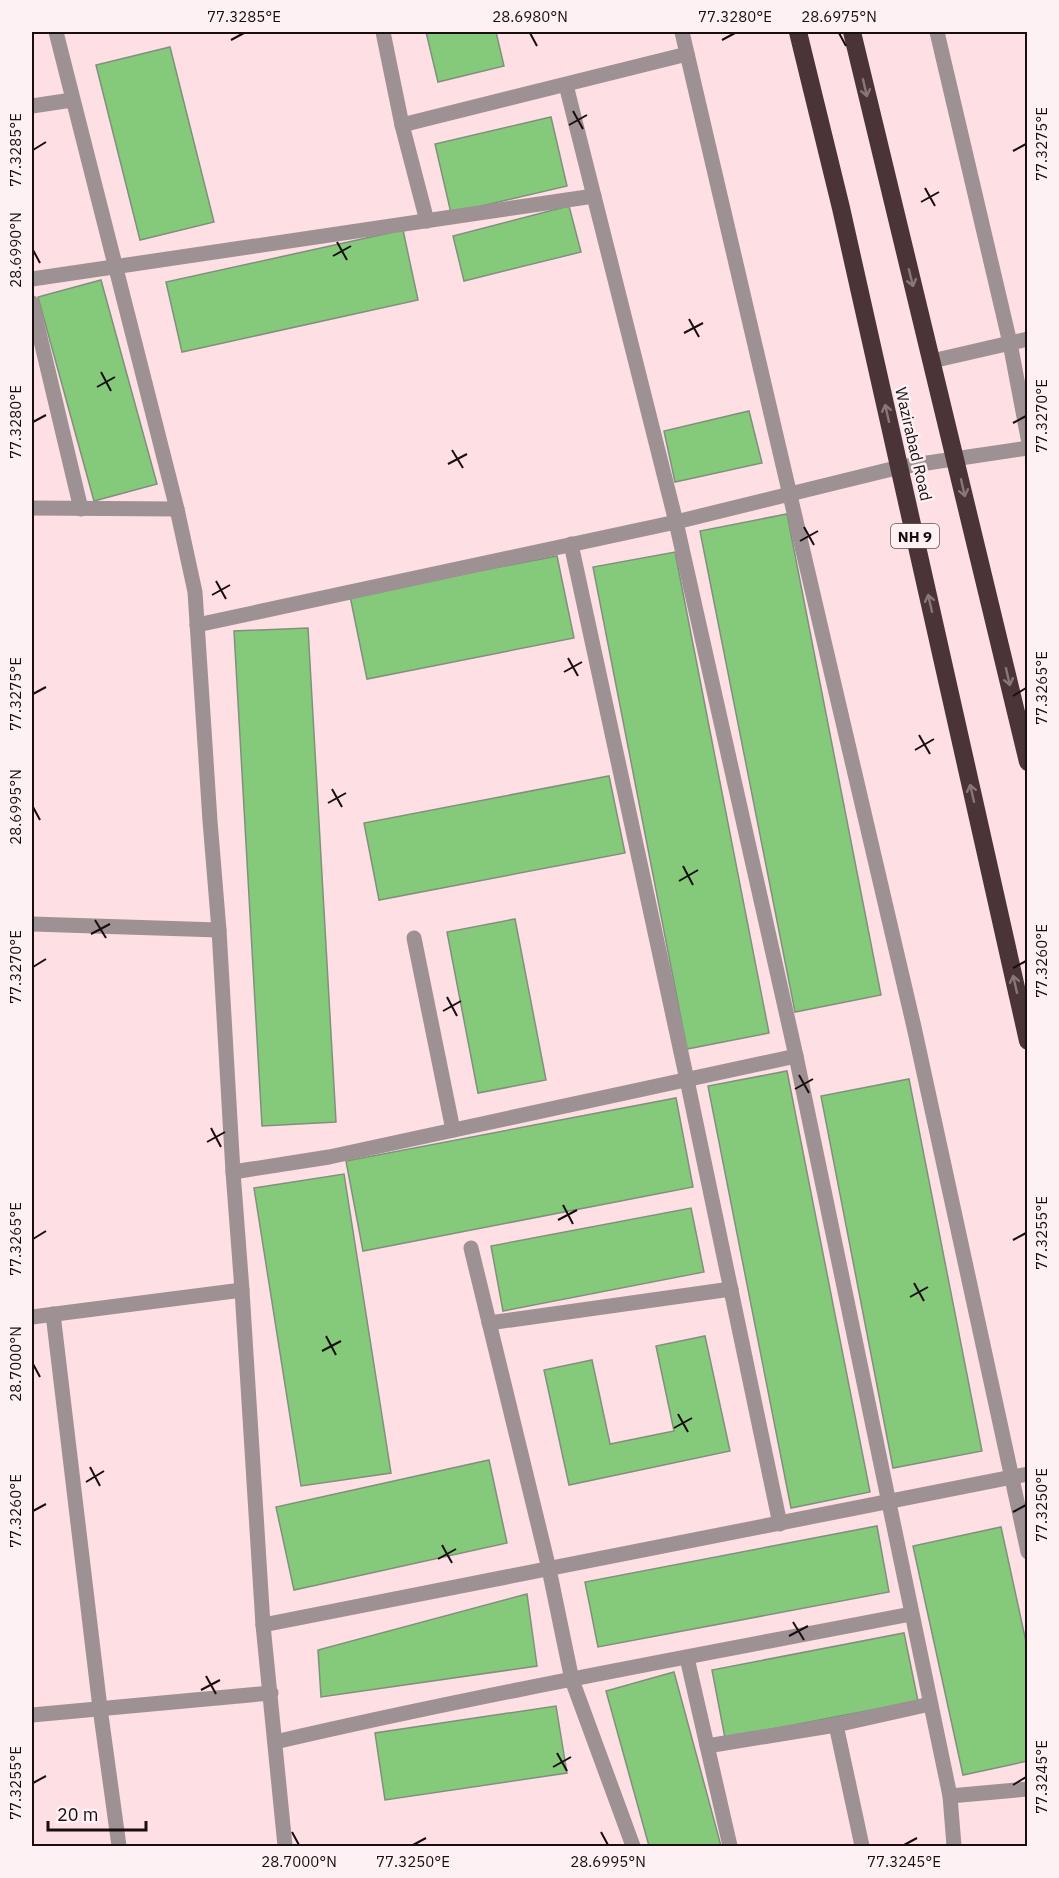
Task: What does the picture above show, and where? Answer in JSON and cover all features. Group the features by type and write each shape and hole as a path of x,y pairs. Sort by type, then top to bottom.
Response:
{"highway":[{"name":"Wazirabad Road","path":"798,32 841,208 1028,1041"},
{"path":"852,32 1028,762"}],"street":[{"path":"56,32 177,509 195,592 263,1625 285,1846"},
{"path":"382,32 402,125 427,221"},
{"path":"682,32 914,1027 1028,1552"},
{"path":"938,32 1010,343 1028,438"},
{"path":"402,125 687,54"},
{"path":"566,85 676,522 796,1056 950,1796 954,1846"},
{"path":"32,106 72,100"},
{"path":"32,279 594,196"},
{"path":"32,303 81,509"},
{"path":"932,362 1028,339"},
{"path":"197,625 676,522 900,467 1028,448"},
{"path":"32,508 177,509"},
{"path":"571,544 780,1524"},
{"path":"32,924 219,930"},
{"path":"414,938 453,1130"},
{"path":"232,1172 329,1157 796,1056"},
{"path":"471,1248 549,1569 572,1680 633,1846"},
{"path":"489,1323 731,1289"},
{"path":"32,1317 242,1290"},
{"path":"53,1314 100,1708 119,1846"},
{"path":"263,1625 1028,1474"},
{"path":"275,1742 572,1680 911,1614"},
{"path":"687,1658 730,1846"},
{"path":"32,1715 271,1693"},
{"path":"707,1746 836,1725 930,1704"},
{"path":"836,1725 862,1846"},
{"path":"950,1796 1028,1789"}],"building":[{"path":"426,32 496,32 504,66 438,82"},
{"path":"170,47 214,222 140,240 96,65"},
{"path":"551,117 567,186 451,213 435,144"},
{"path":"569,206 581,252 464,281 453,236"},
{"path":"403,230 418,300 182,352 166,282"},
{"path":"101,280 157,484 94,501 38,297"},
{"path":"749,411 762,463 675,482 664,431"},
{"path":"787,514 881,995 795,1012 700,531"},
{"path":"675,552 769,1033 687,1049 593,567"},
{"path":"557,556 574,638 367,679 350,596"},
{"path":"308,628 336,1122 262,1126 234,631"},
{"path":"609,776 625,853 379,900 364,823"},
{"path":"515,919 546,1080 478,1093 447,932"},
{"path":"787,1071 870,1492 791,1508 708,1086"},
{"path":"909,1079 982,1451 893,1468 821,1096"},
{"path":"676,1098 693,1187 363,1251 346,1161"},
{"path":"344,1174 391,1473 301,1486 254,1188"},
{"path":"691,1208 704,1272 503,1311 491,1246"},
{"path":"705,1336 730,1451 569,1485 544,1370 592,1360 610,1444 674,1431 656,1346"},
{"path":"489,1460 507,1543 294,1590 276,1507"},
{"path":"877,1526 889,1592 598,1647 585,1582"},
{"path":"1001,1527 1028,1651 1028,1761 963,1775 913,1546"},
{"path":"527,1594 537,1666 321,1697 318,1650"},
{"path":"904,1633 918,1701 725,1738 712,1670"},
{"path":"674,1672 721,1846 649,1846 606,1691"},
{"path":"556,1706 567,1773 385,1800 375,1733"}]}
